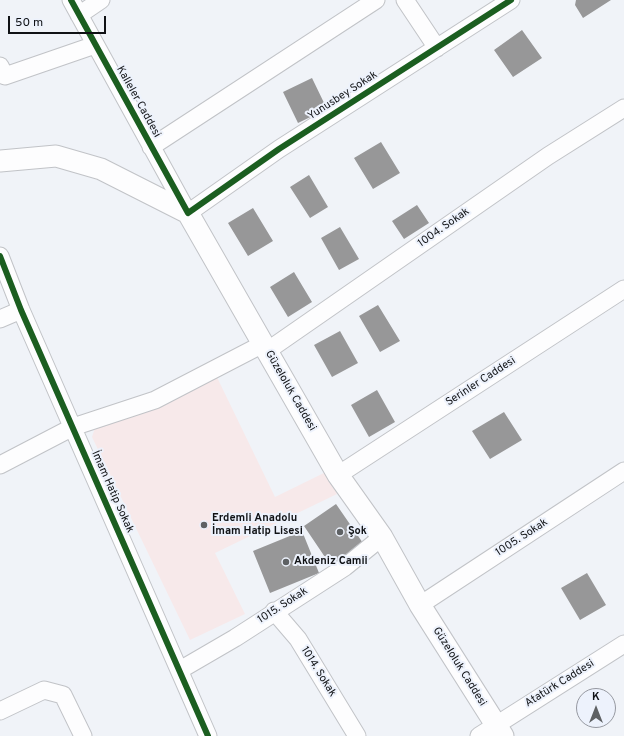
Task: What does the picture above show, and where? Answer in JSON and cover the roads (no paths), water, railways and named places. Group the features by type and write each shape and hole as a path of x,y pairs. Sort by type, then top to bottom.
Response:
{"main road":[{"path":"0,161 56,156 101,169 188,213"},
{"name":"Güzeloluk Caddesi","path":"188,213 338,475 382,537 493,732"}],"street":[{"path":"75,7 100,0"},
{"path":"152,147 376,0"},
{"path":"405,0 437,48"},
{"name":"Yunusbey Sokak","path":"188,213 279,149 511,0"},
{"name":"Kalleler Caddesi","path":"75,7 188,213"},
{"path":"0,66 5,76 95,45"},
{"name":"1004. Sokak","path":"0,465 73,427 155,400 265,348 548,156 624,108"},
{"name":"İmam Hatip Sokak","path":"0,256 22,310 208,736"},
{"name":"Serinler Caddesi","path":"338,475 624,290"},
{"path":"0,319 22,310"},
{"name":"1005. Sokak","path":"420,605 624,471"},
{"name":"1015. Sokak","path":"180,670 235,638 274,611 346,567 382,537"},
{"name":"1014. Sokak","path":"274,611 298,639 357,736"},
{"name":"Atatürk Caddesi","path":"493,732 624,644"},
{"path":"0,711 44,690 63,695 83,736"}],"place":[{"name":"Erdemli Anadolu İmam Hatip Lisesi","path":"204,525"},
{"name":"Şok","path":"340,532"},
{"name":"Akdeniz Camii","path":"286,562"}]}
